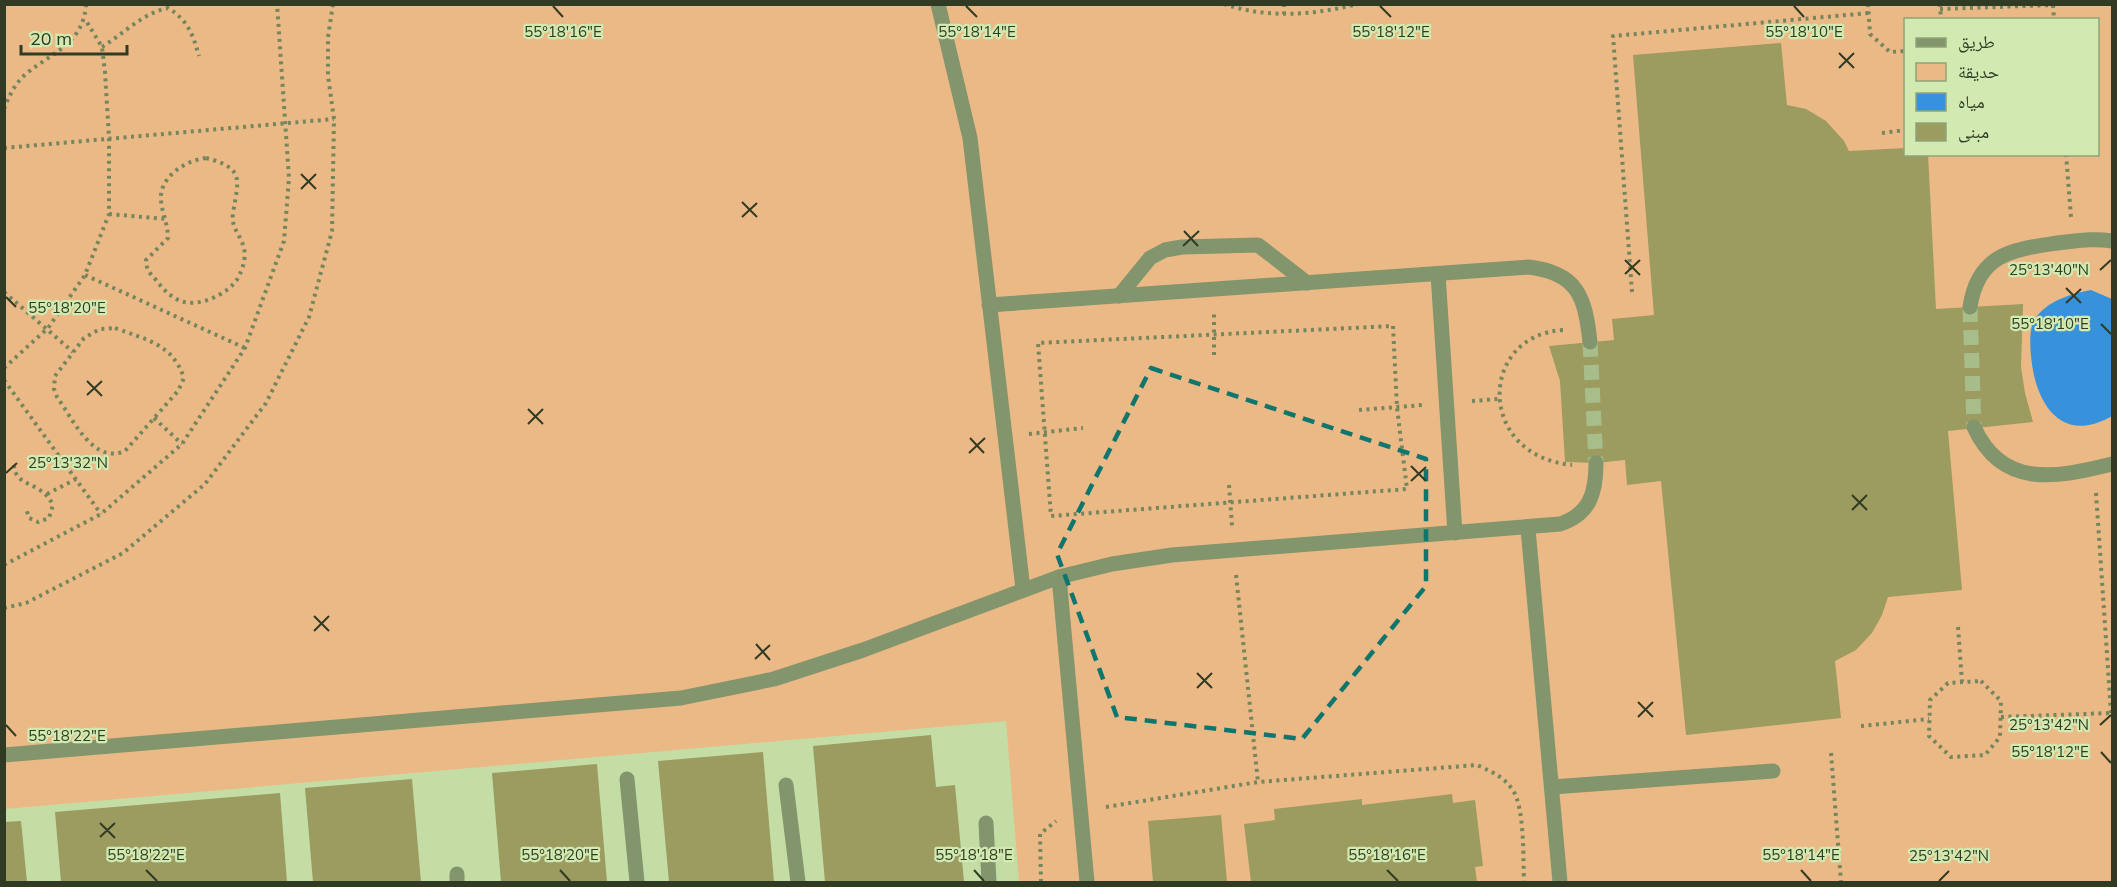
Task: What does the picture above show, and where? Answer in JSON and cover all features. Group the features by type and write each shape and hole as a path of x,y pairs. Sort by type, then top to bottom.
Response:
{"lane":[{"path":"938,4 970,138 1023,589"},
{"path":"1970,307 1973,289 1983,271 1999,257 2018,249 2094,238 2112,241"},
{"path":"1119,296 1150,258 1165,250 1182,247 1258,245 1307,283"},
{"path":"989,305 1528,267 1547,269 1564,276 1577,290 1585,307 1589,335"},
{"path":"1438,274 1455,533"},
{"path":"1974,427 1983,446 1999,463 2020,473 2044,475 2112,464"},
{"path":"4,755 681,698 774,680 863,650 1023,589 1059,577 1112,564 1172,555 1528,529 1560,524 1575,519 1586,510 1593,495 1596,465"},
{"path":"1528,529 1560,882"},
{"path":"1059,577 1087,882"},
{"path":"1552,787 1773,771"},
{"path":"627,779 637,882"},
{"path":"786,785 798,882"},
{"path":"986,823 989,882"}],"path":[{"path":"4,109 10,93 25,75 70,43 85,19 86,4"},
{"path":"4,565 101,514 182,444 244,348 284,242 289,178 277,4"},
{"path":"4,608 26,603 123,553 205,484 266,403 309,317 332,231 334,119 328,76 328,37 333,4"},
{"path":"1224,4 1284,15 1322,13 1358,4"},
{"path":"1284,4 1284,15"},
{"path":"1868,4 1870,34 1890,52 1904,51"},
{"path":"1940,7 2053,5"},
{"path":"102,47 150,12 168,8 180,15 191,29 199,57"},
{"path":"1632,292 1613,36 1869,13"},
{"path":"4,368 48,328 85,275 109,214 110,138 102,47 85,19"},
{"path":"4,148 334,119"},
{"path":"1882,133 1904,130"},
{"path":"2066,156 2074,241"},
{"path":"206,158 231,170 237,176 239,188 232,217 245,247 244,262 237,280 221,294 200,301 182,302 166,293 146,266 146,260 168,238 166,219 161,193 164,184 184,164 206,158"},
{"path":"109,214 166,219"},
{"path":"85,275 244,348"},
{"path":"1214,290 1214,355"},
{"path":"4,291 73,352"},
{"path":"1393,326 1397,408 1407,489 1051,516 1045,432 1038,343 1393,326"},
{"path":"115,328 164,347 179,362 184,378 178,392 154,418 125,451 114,456 101,452 91,444 57,398 54,389 55,376 84,338 100,329 115,328"},
{"path":"1589,335 1543,331 1519,347 1503,370 1498,399 1506,428 1526,451 1554,463 1596,465"},
{"path":"4,380 101,514"},
{"path":"154,418 182,444"},
{"path":"1004,436 1083,428"},
{"path":"14,465 14,475 19,480 32,483 47,494 53,505 49,518 33,521 26,513 26,508"},
{"path":"2001,717 2112,712 2094,468"},
{"path":"47,494 76,478"},
{"path":"1229,485 1258,782"},
{"path":"1958,627 1962,682"},
{"path":"1981,681 2001,701 2000,737 1985,755 1952,757 1929,736 1930,700 1948,682 1962,682 1981,681"},
{"path":"1861,726 1929,719"},
{"path":"1831,753 1841,882"},
{"path":"1041,882 1040,834 1056,820 1081,811 1258,782 1477,765 1499,775 1514,790 1519,813 1524,882"}],"highlighted area":[{"path":"1151,368 1426,459 1426,586 1302,739 1117,717 1057,554"}],"green space":[{"path":"5,5 2112,5 2112,882 1019,882 1006,721 5,809"}],"water":[{"path":"2091,290 2112,299 2112,416 2094,424 2078,426 2065,422 2045,403 2033,373 2030,342 2033,323 2046,307 2067,296"}],"building":[{"path":"1781,43 1787,105 1806,109 1826,121 1844,141 1849,151 1904,148 1904,156 1928,156 1936,309 2023,304 2021,367 2033,422 1948,431 1962,590 1888,597 1882,615 1872,633 1856,650 1835,661 1841,718 1686,735 1661,481 1627,485 1625,460 1596,463 1565,462 1560,381 1549,346 1614,340 1612,319 1654,315 1633,55"},
{"path":"931,735 936,787 955,785 964,882 825,882 813,746"},
{"path":"763,752 774,882 669,882 658,761"},
{"path":"597,764 607,882 501,882 492,773"},
{"path":"412,779 421,882 313,882 305,788"},
{"path":"280,793 287,882 61,882 55,812"},
{"path":"1452,794 1453,803 1475,800 1483,866 1475,867 1477,882 1251,882 1244,824 1275,820 1274,809 1362,799 1362,805"},
{"path":"1221,815 1227,882 1153,882 1148,821"},
{"path":"21,821 27,882 4,882 4,822"}],"tunnel":[{"path":"1970,307 1974,427"},
{"path":"1590,342 1596,463"}]}
